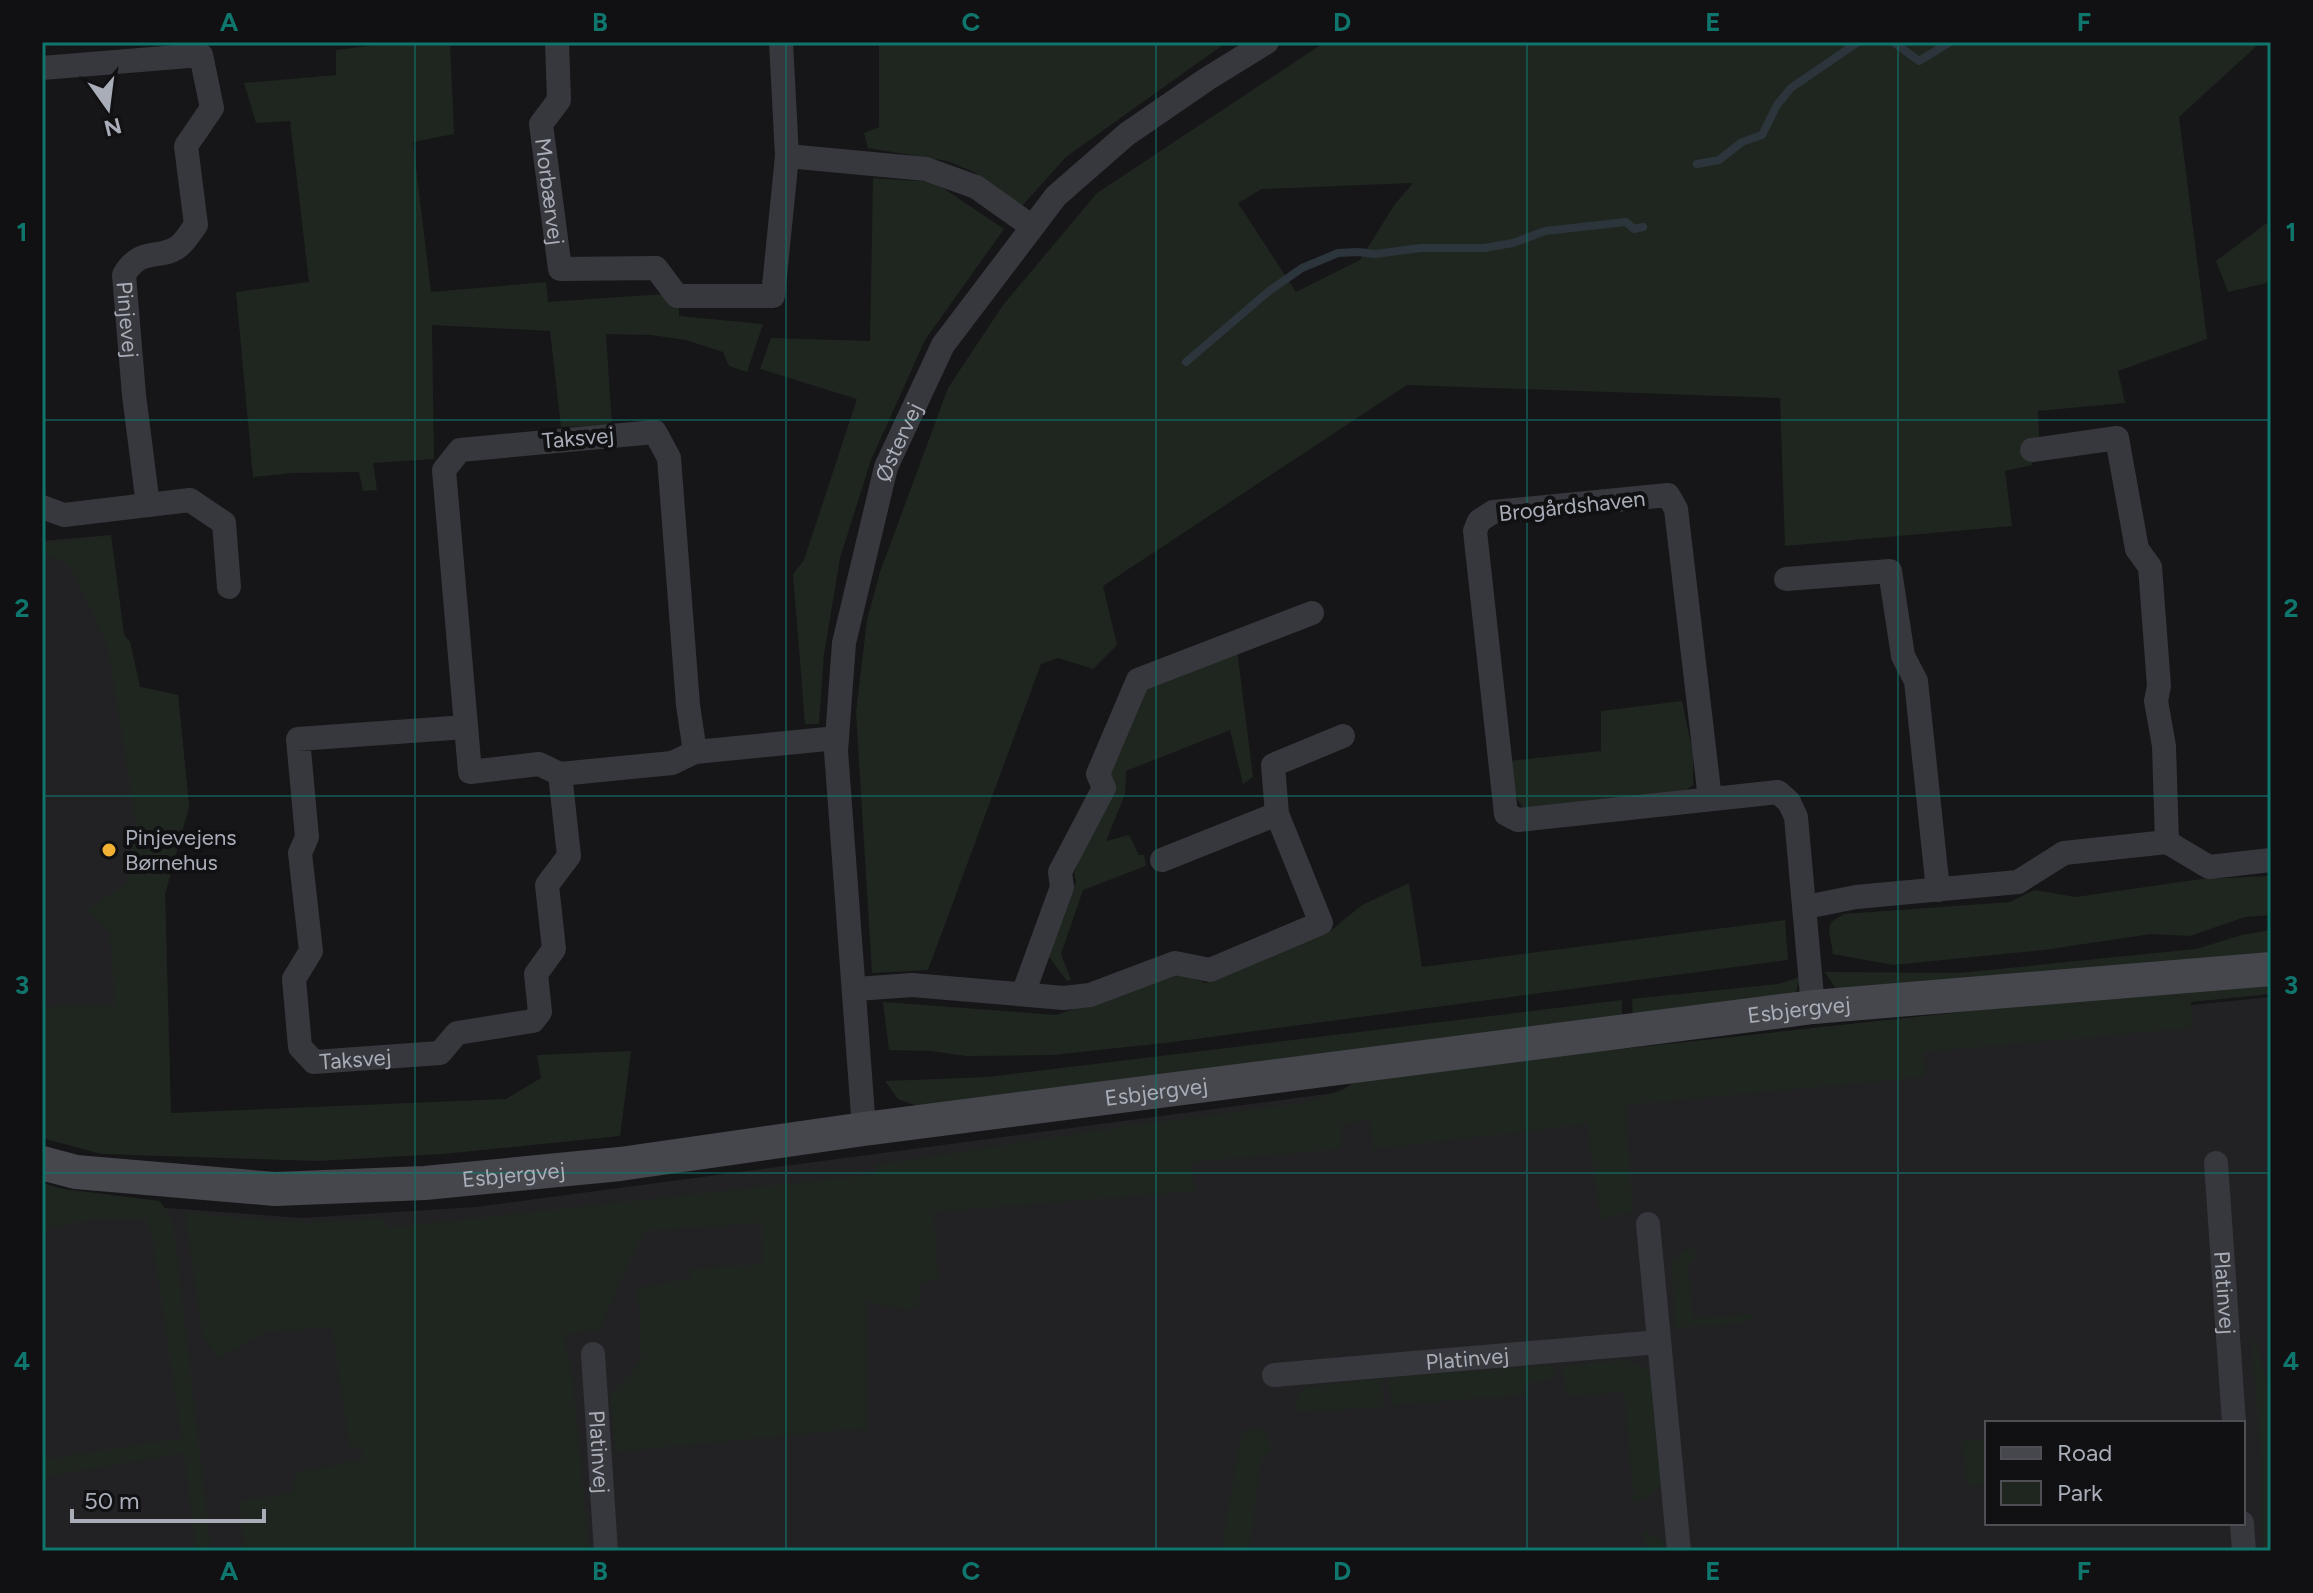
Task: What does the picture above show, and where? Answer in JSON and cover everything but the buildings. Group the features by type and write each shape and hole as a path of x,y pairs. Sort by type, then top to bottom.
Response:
{"main road":[{"name":"Esbjergvej","path":"42,1163 76,1172 275,1189 425,1183 620,1164 864,1129 1813,1007 2271,969"}],"street":[{"name":"Morbærvej","path":"557,42 559,100 541,124 560,269 656,268 677,296 773,296 787,156 781,42"},
{"name":"Østervej","path":"864,1129 837,738 844,643 886,467 943,345 1056,196 1127,134 1267,42"},
{"name":"Pinjevej","path":"42,68 201,55 212,108 186,146 196,225 178,248 144,256 130,264 124,275 134,395 148,505"},
{"path":"787,156 926,169 976,187 1031,226"},
{"name":"Taksvej","path":"695,752 688,705 669,458 655,432 460,450 444,470 470,772 539,764 560,774 672,763 695,752 837,738"},
{"path":"2032,450 2117,438 2137,549 2150,567 2159,686 2156,701 2164,746 2167,842"},
{"name":"Brogårdshaven","path":"1710,799 1676,509 1668,495 1493,512 1479,521 1475,531 1506,814 1518,820 1778,792 1789,802 1796,817 1813,1007"},
{"path":"42,507 64,515 190,500 224,523 229,587"},
{"path":"1786,579 1890,571 1903,656 1916,681 1938,890"},
{"path":"1023,994 1062,887 1060,872 1104,788 1098,774 1138,680 1312,613"},
{"name":"Taksvej","path":"466,727 298,739 307,837 300,853 311,951 294,979 300,1047 314,1062 440,1053 457,1033 533,1021 540,1012 536,974 554,949 547,885 569,856 560,774"},
{"path":"856,989 912,985 1064,998 1090,995 1175,963 1210,970 1321,923 1277,814 1273,765 1343,736"},
{"path":"1162,860 1277,814"},
{"path":"1806,907 1856,897 2018,882 2064,853 2167,842 2209,867 2271,860"},
{"name":"Platinvej","path":"2216,1163 2234,1421"},
{"path":"1648,1224 1679,1551"},
{"name":"Platinvej","path":"1274,1375 1659,1342"},
{"name":"Platinvej","path":"593,1354 606,1551"},
{"path":"2242,1525 2244,1551"}],"shaded area":[{"name":"Pinjevejens Børnehus","path":"111,535 124,635 130,642 140,687 178,695 189,805 165,894 170,1083 42,1086 42,541"},
{"path":"2271,997 2271,1551 42,1551 42,1187 78,1197 167,1208 302,1218 476,1207 1402,1084"}],"green space":[{"path":"402,42 450,42 454,134 413,142 431,292 546,282 548,302 664,294 679,306 679,316 763,324 747,372 729,366 723,352 686,340 606,334 612,426 561,427 550,331 432,325 434,459 373,463 377,490 363,491 359,472 253,477 236,292 309,282 290,121 256,123 244,83 336,75 336,50"},
{"path":"879,42 1227,42 1066,157 1022,206 974,172 947,161 868,148 864,133 879,127"},
{"path":"1325,42 2261,42 2179,117 2207,339 2118,371 2125,403 2038,411 2039,437 2028,441 2032,465 2005,471 2012,526 1785,546 1780,398 1407,385 1103,586 1117,645 1093,669 1058,658 1041,664 928,970 872,973 856,712 867,620 880,572 948,388 1003,305 1097,193","holes":["1413,183 1395,204 1360,260 1296,292 1238,203 1262,189"]},
{"path":"873,178 934,182 1004,229 925,340 871,460 840,558 824,654 819,724 805,724 793,574 804,560 857,399 760,369 771,338 870,341"},
{"path":"2271,220 2271,282 2228,292 2216,261"},
{"path":"111,535 124,635 130,642 140,687 178,695 189,807 165,894 171,1113 506,1099 541,1078 537,1055 631,1051 620,1136 443,1154 318,1161 101,1154 42,1138 42,1007 115,1005 110,933 86,910 128,882 136,821 107,643 69,565 42,552 42,544"},
{"path":"1237,650 1253,777 1243,784 1230,730 1126,771 1125,794 1106,841 1129,835 1139,855 1144,855 1146,866 1083,890 1061,954 1071,980 1067,981 1047,954 1076,882 1074,873 1110,785 1108,777 1146,689"},
{"path":"1682,701 1693,754 1693,785 1686,790 1595,805 1522,807 1516,797 1509,761 1601,751 1601,711"},
{"path":"2271,876 2271,915 2245,917 2190,936 2151,934 2044,950 1893,965 1833,954 1829,930 1831,922 1844,914 2010,902 2034,890 2076,897 2201,879"},
{"path":"1409,883 1422,967 1785,920 1788,960 1173,1042 1052,1055 966,1056 889,1050 883,1002 1057,1015 1174,972 1206,983 1329,932 1362,905"},
{"path":"2271,930 2271,956 1841,997 1825,972 1959,973 2196,949"},
{"path":"1800,977 1796,992 1783,1001 1633,1019 1632,999 1778,984"},
{"path":"2271,983 2271,994 2191,1002 2192,1028 1924,1052 1925,1077 1625,1105 1633,1211 1601,1220 1587,1124 1374,1149 1369,1119 1341,1126 1342,1149 1192,1162 1194,1191 934,1212 938,1279 920,1283 919,1305 910,1310 866,1302 867,1428 615,1452 610,1395 641,1362 638,1288 691,1278 689,1269 763,1264 761,1223 644,1231 599,1329 564,1335 573,1382 589,1551 245,1551 239,1501 293,1493 295,1473 361,1460 364,1452 349,1444 332,1327 267,1332 218,1358 203,1337 185,1213 307,1223 383,1218 388,1228 877,1174 876,1165 1309,1102 1344,1089 1362,1077 2007,1007"},
{"path":"1622,1000 1622,1019 920,1107 898,1099 885,1081 988,1077"},
{"path":"42,1183 64,1189 160,1201 173,1221 211,1551 196,1551 184,1453 42,1477 42,1460 182,1438 152,1237 146,1220 90,1220 42,1229"},
{"path":"1692,1246 1698,1256 1688,1266 1693,1318 1757,1314 1744,1323 1675,1328 1672,1260"},
{"path":"2251,1336 2260,1355 2270,1409 2271,1551 2263,1551 2261,1455"},
{"path":"1627,1360 1647,1369 1654,1381 1661,1483 1653,1494 1634,1503 1624,1392 1567,1396 1562,1366"},
{"path":"1552,1365 1555,1379 1524,1384 1526,1395 1392,1405 1388,1377"},
{"path":"1382,1378 1384,1407 1295,1412 1298,1396 1306,1387"},
{"path":"1260,1428 1273,1448 1261,1461 1249,1551 1221,1551 1242,1431"},
{"path":"1985,1439 1985,1484 1968,1486 1962,1441"},
{"path":"1644,1531 1663,1541 1665,1551 1650,1551 1645,1544"}],"waterway":[{"path":"1697,164 1719,160 1742,142 1762,135 1777,105 1791,88 1858,42"},
{"path":"1893,42 1919,61 1950,42"},
{"path":"1186,362 1269,291 1302,268 1338,253 1484,248 1513,243 1545,231 1626,222 1634,229 1643,227"}],"place":[{"name":"Pinjevejens Børnehus","path":"109,850"}]}
